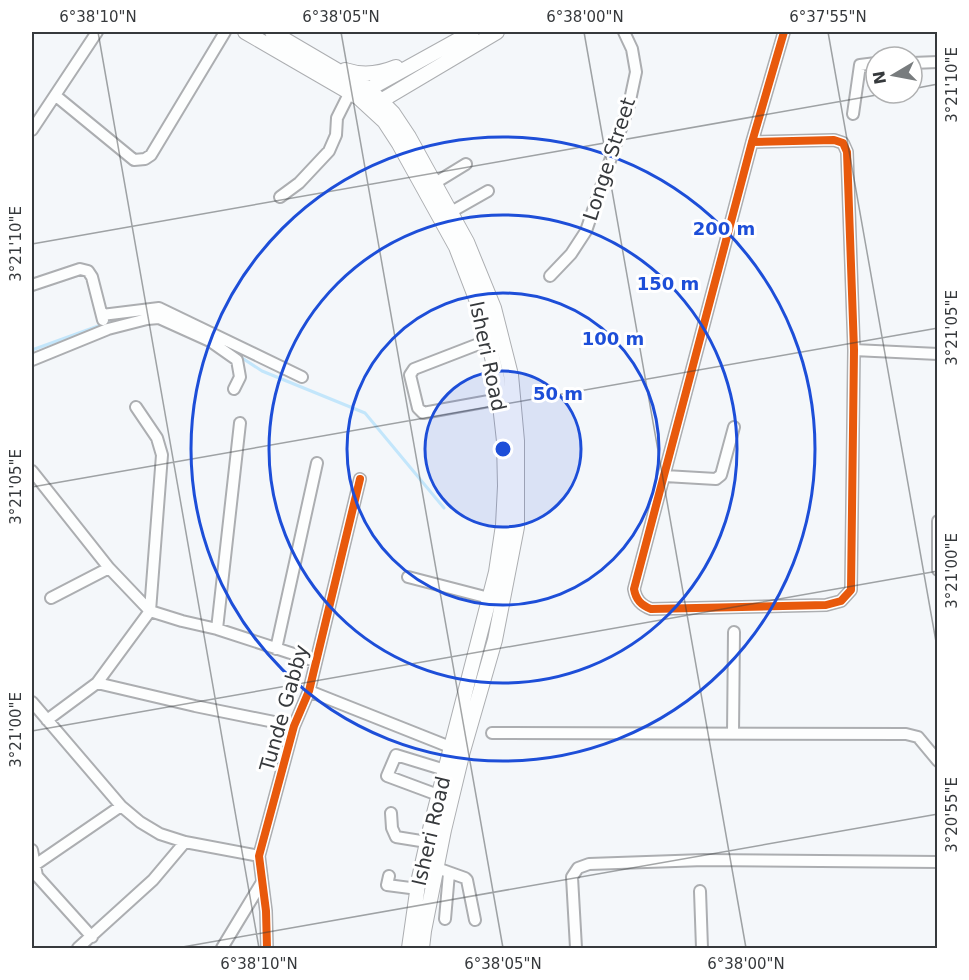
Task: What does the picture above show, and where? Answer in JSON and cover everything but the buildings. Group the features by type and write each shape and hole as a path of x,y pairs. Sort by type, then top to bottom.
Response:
{"main road":[{"name":"Isheri Road","path":"245,32 359,93 393,114 435,183 481,272 494,308 511,375 519,481 517,527 509,574 495,640 463,751 444,830 443,871 409,948"},
{"name":"Isheri Road","path":"272,32 328,64 359,93"},
{"path":"359,93 472,32"},
{"path":"375,104 498,32"},
{"path":"328,64 350,72 376,73 443,49"},
{"name":"Isheri Road","path":"375,104 456,247 473,289 489,340 501,399 504,452 503,525 496,572 438,795 418,889 417,929 422,948"}],"street":[{"path":"32,130 97,32"},
{"path":"56,96 134,160 145,159 151,155 225,32"},
{"name":"Longe Street","path":"550,276 571,254 586,231 629,105 636,72 632,49 624,32"},
{"path":"752,142 834,140 843,143 847,152 854,350 851,590 841,601 826,605 651,609 642,605 634,589 752,142 784,32"},
{"path":"853,114 860,65 864,64"},
{"path":"280,197 299,183 329,151 336,135 337,118 359,93"},
{"path":"435,183 466,164"},
{"path":"451,212 488,191"},
{"path":"32,285 80,269 88,271 92,277 105,322"},
{"path":"32,360 105,322 159,308 302,377"},
{"path":"105,322 159,318 210,341 237,360 240,377 234,389"},
{"path":"489,340 414,369 410,375 418,408 423,413 501,399"},
{"path":"854,350 938,354"},
{"path":"46,720 97,683 150,611 162,455 157,438 136,407"},
{"path":"217,629 240,423"},
{"path":"665,476 716,479 721,475 734,427"},
{"path":"276,650 318,463"},
{"path":"32,471 109,568 150,611 217,629 315,662"},
{"name":"Tunde Gabby","path":"267,948 266,911 259,856 294,726 309,691 360,479"},
{"path":"938,521 938,570"},
{"path":"51,598 109,568"},
{"path":"408,577 489,598"},
{"path":"733,733 734,632"},
{"path":"97,683 294,726"},
{"path":"309,691 450,747"},
{"path":"32,702 121,806 140,822 160,834 185,842 259,856"},
{"path":"492,733 906,734 918,737 938,760"},
{"path":"438,795 387,776 396,754 445,770"},
{"path":"33,866 121,806"},
{"path":"391,813 392,828 396,837 427,842"},
{"path":"78,948 153,880 185,842"},
{"path":"32,850 33,866 37,876 92,937"},
{"path":"576,948 572,877 578,868 588,864 704,860 938,862"},
{"path":"445,919 443,871 467,880 475,920"},
{"path":"389,876 387,885 418,889"},
{"path":"222,948 262,882"},
{"path":"700,891 702,948"}],"waterway":[{"path":"32,350 112,321 130,317"},
{"path":"239,356 262,371 365,413 444,508"}],"cycle path":[{"path":"752,142 834,140 843,143 847,152 854,350 851,590 841,601 826,605 651,609 640,602 634,589 752,142 784,32"},
{"path":"267,948 266,911 259,856 294,726 309,691 360,479"}]}
